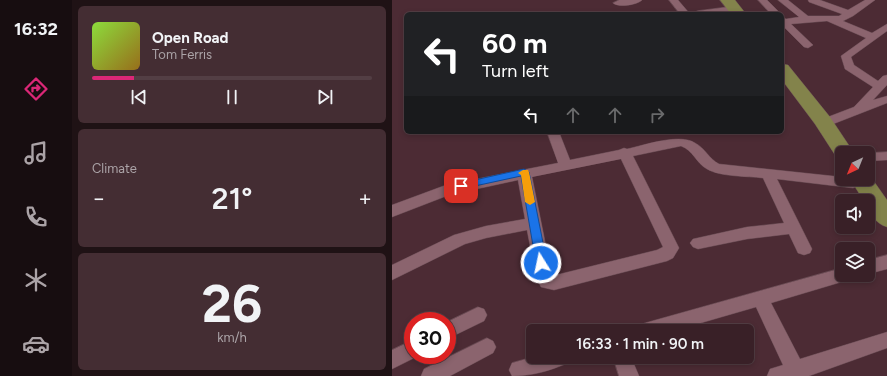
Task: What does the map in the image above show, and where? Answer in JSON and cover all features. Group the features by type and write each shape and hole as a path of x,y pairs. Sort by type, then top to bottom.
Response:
{"main road":[{"path":"784,71 824,123 839,146"},
{"path":"784,85 835,154"},
{"path":"860,186 878,207 887,232"}],"street":[{"path":"618,2 637,0"},
{"path":"674,0 683,12"},
{"path":"762,0 774,12"},
{"path":"782,0 792,6 806,19"},
{"path":"812,0 850,14"},
{"path":"784,22 806,19 841,19 867,1"},
{"path":"708,12 729,8"},
{"path":"828,19 873,37"},
{"path":"784,23 808,45"},
{"path":"857,110 883,82 849,66 846,56 887,27"},
{"path":"824,123 887,99"},
{"path":"554,134 565,164"},
{"path":"392,211 446,190 524,172 624,152 676,137 691,144 713,167 768,174 835,176"},
{"path":"524,172 544,277 547,282 551,284 661,256 667,253 671,248 624,152"},
{"path":"875,157 887,156"},
{"path":"768,174 804,249"},
{"path":"392,273 447,245 469,236 534,223"},
{"path":"698,243 747,233 794,228"},
{"path":"875,265 887,262"},
{"path":"669,324 835,277"},
{"path":"760,298 797,373"},
{"path":"456,326 478,315"},
{"path":"778,376 797,373 887,340"},
{"path":"431,376 487,347"},
{"path":"392,360 404,354"},
{"path":"519,370 538,364"},
{"path":"625,364 629,376"}],"slow traffic":[{"path":"523,173 524,172 530,202"}],"route":[{"path":"461,186 524,172 541,263"}]}
